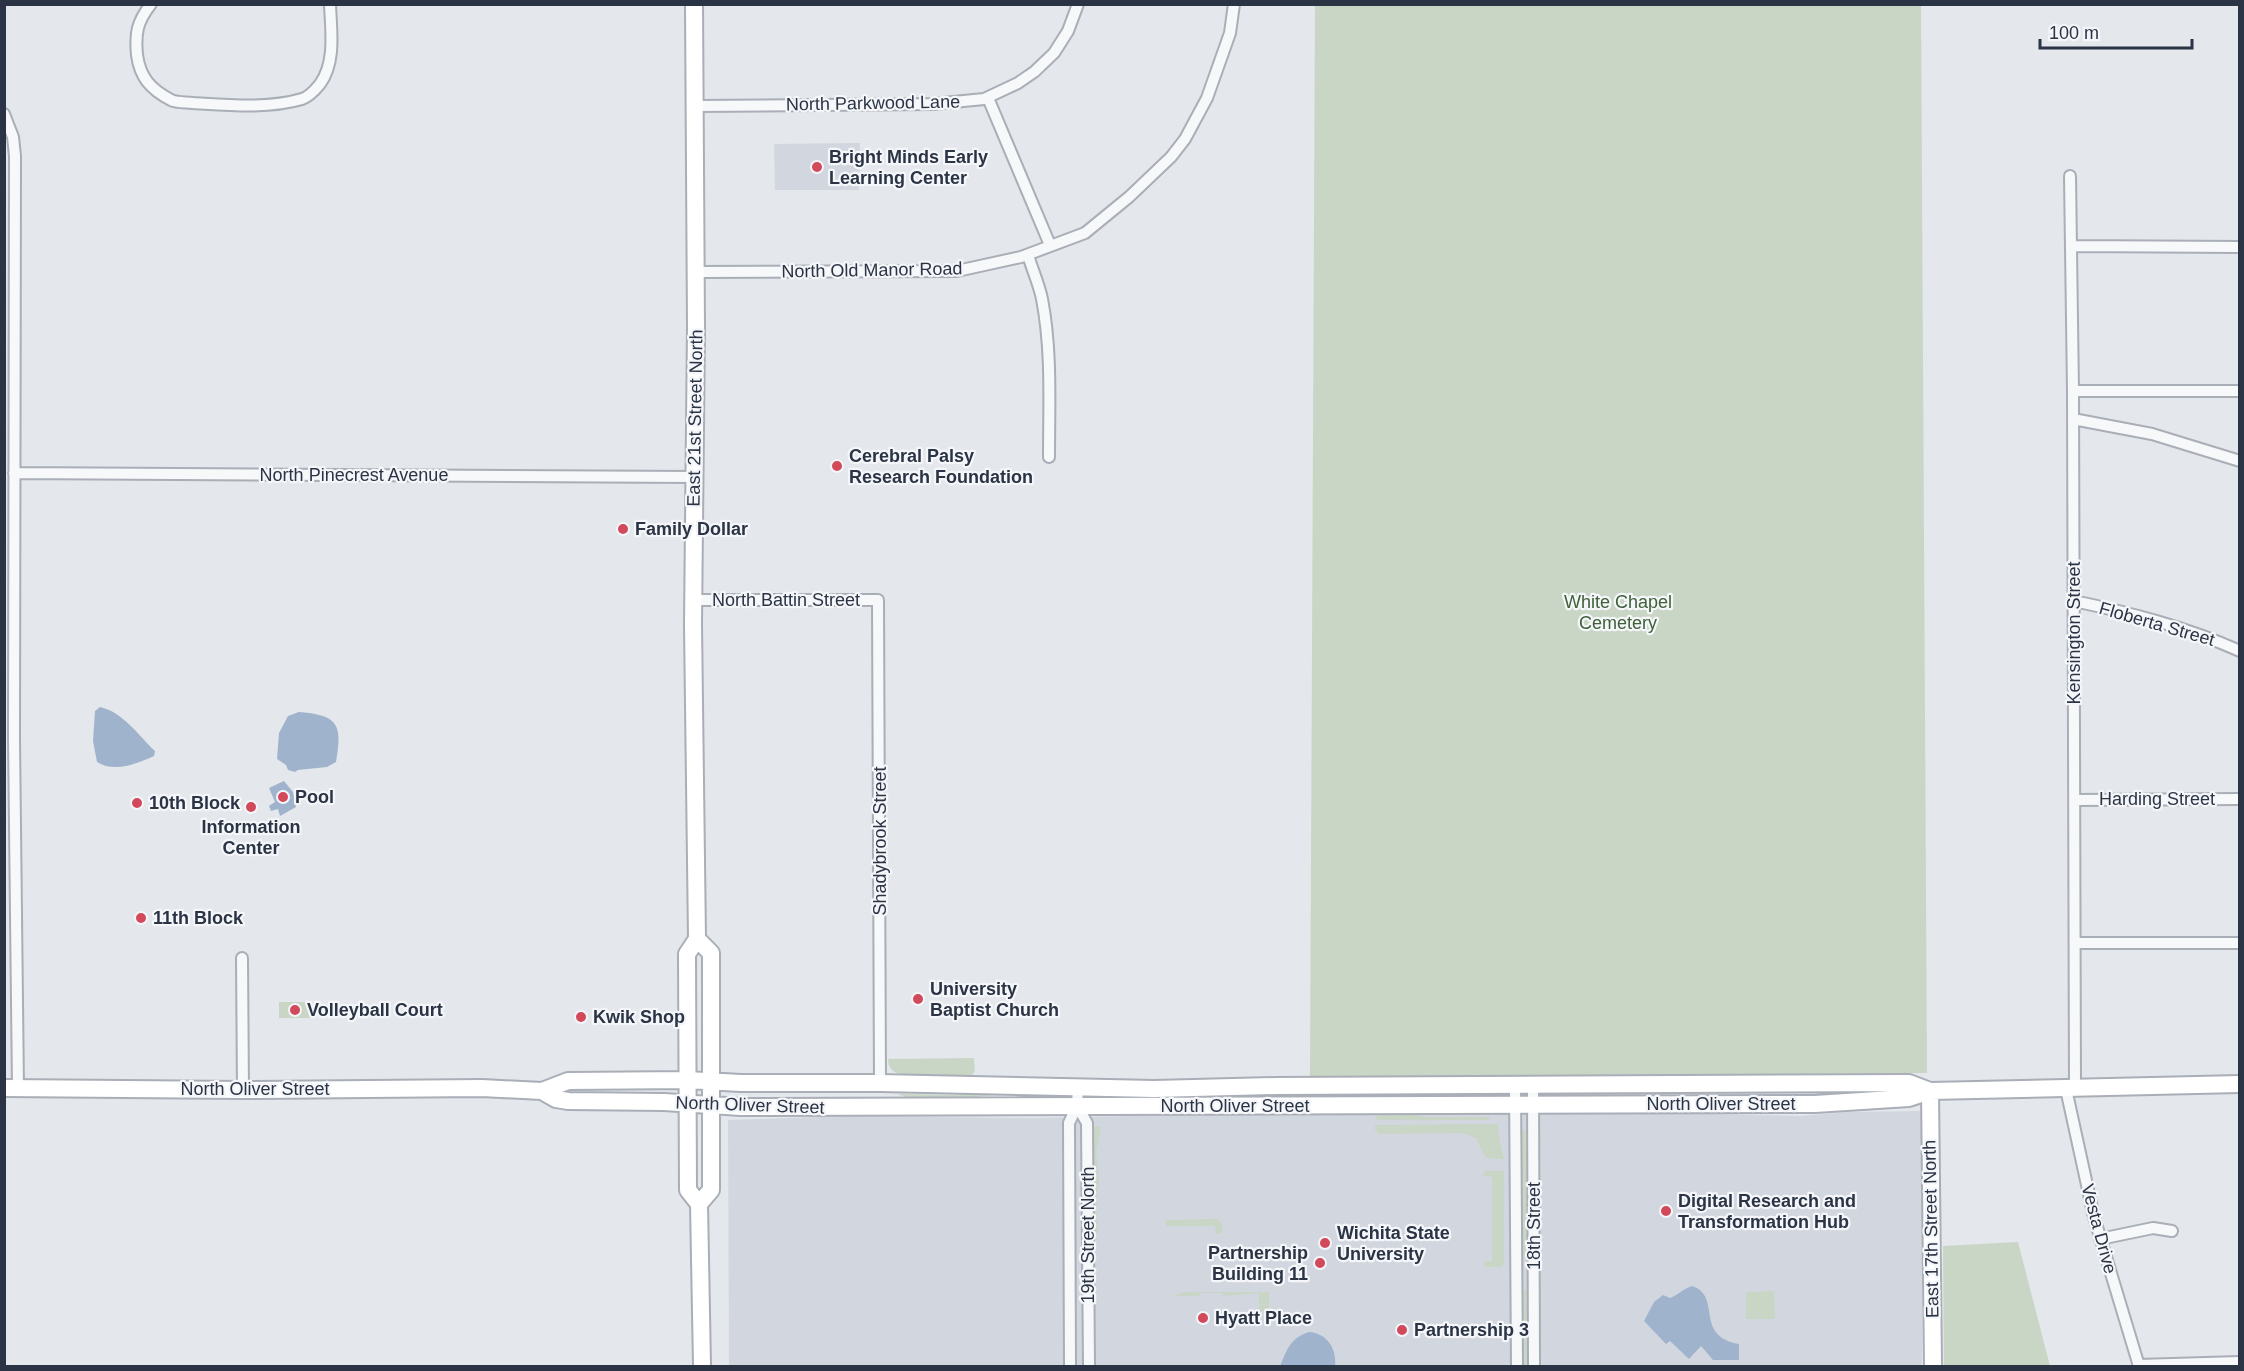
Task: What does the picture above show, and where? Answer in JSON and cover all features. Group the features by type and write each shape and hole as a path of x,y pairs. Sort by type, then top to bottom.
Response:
{"main road":[{"name":"East 21st Street North","path":"694,4 696,272 693,600 697,939 687,954 687,1080 688,1190 699,1204 702,1366"},
{"name":"East 21st Street North","path":"697,939 711,953 711,1190 699,1204"},
{"name":"North Oliver Street","path":"11,1088 243,1090 439,1088 542,1091 568,1081 687,1080 1154,1089 1909,1083 1930,1091"},
{"name":"North Oliver Street","path":"542,1091 556,1099 568,1101 741,1107 1815,1104 1909,1098 1930,1091 2239,1084"},
{"name":"East 17th Street North","path":"1930,1091 1933,1366"}],"street":[{"path":"151,4 143,15 135,36 140,72 153,88 173,101 233,106 305,98 319,85 328,68 332,45 330,4"},
{"name":"North Parkwood Lane","path":"695,106 933,104 988,98 1034,72 1054,52 1068,32 1078,4"},
{"name":"North Old Manor Road","path":"696,272 957,271 1028,255 1085,233 1129,197 1172,157 1185,139 1207,98 1230,33 1234,4"},
{"path":"988,98 1050,245"},
{"path":"4,114 14,137 15,156 9,405 14,473 9,543 11,1088"},
{"name":"Kensington Street","path":"2070,176 2075,800 2075,943 2070,1089"},
{"path":"2072,246 2240,248"},
{"path":"1028,255 1041,296 1047,333 1050,375 1049,457"},
{"path":"2073,391 2240,391"},
{"path":"2073,419 2152,434 2240,461"},
{"name":"North Pinecrest Avenue","path":"14,473 694,477"},
{"name":"North Battin Street","path":"693,600 878,600"},
{"name":"Shadybrook Street","path":"878,600 880,1083"},
{"name":"Floberta Street","path":"2074,601 2132,614 2202,634 2240,651"},
{"name":"Harding Street","path":"2075,800 2240,799"},
{"path":"2075,943 2240,943"},
{"path":"242,958 243,1090"},
{"path":"2239,1084 2240,1075"},
{"name":"18th Street","path":"1515,1085 1517,1366"},
{"name":"18th Street","path":"1533,1085 1534,1366"},
{"name":"19th Street North","path":"1070,1366 1069,1123 1077,1106 1078,1086"},
{"name":"Vesta Drive","path":"2070,1089 2100,1239 2138,1366"},
{"name":"19th Street North","path":"1077,1106 1087,1123 1089,1366"},
{"path":"2100,1239 2153,1228 2172,1231"},
{"path":"2138,1366 2240,1362"}],"shaded area":[{"name":"Bright Minds Early Learning Center","path":"860,143 859,190 775,190 774,144"},
{"name":"Wichita State University","path":"1204,1111 1675,1113 1800,1116 1849,1112 1922,1111 1922,1366 729,1366 728,1120 849,1116 1028,1118 1179,1115"}],"green space":[{"name":"White Chapel Cemetery","path":"1315,5 1921,5 1927,1073 1310,1078"},
{"name":"Volleyball Court","path":"279,1002 310,1002 310,1018 279,1018"},
{"path":"974,1058 975,1071 970,1077 900,1074 891,1069 888,1059"},
{"path":"979,1091 1055,1094 1053,1096 1003,1094 932,1100 898,1094 957,1095"},
{"path":"1311,1092 1491,1092 1491,1098 1311,1099"},
{"path":"1399,1112 1425,1117 1489,1117 1489,1120 1375,1120 1379,1113"},
{"path":"1498,1124 1504,1159 1486,1158 1478,1139 1463,1133 1379,1134 1375,1130 1375,1125"},
{"path":"1101,1126 1096,1152 1099,1181 1096,1201 1098,1234 1093,1229 1093,1127"},
{"path":"1525,1130 1527,1133 1526,1259 1521,1257 1520,1133"},
{"path":"1485,1171 1504,1171 1504,1264 1500,1267 1486,1267 1484,1264 1486,1261 1492,1261 1492,1177 1484,1176"},
{"path":"1216,1219 1223,1226 1221,1233 1216,1234 1215,1226 1166,1226 1166,1220"},
{"path":"2018,1242 2050,1366 1944,1366 1943,1246"},
{"path":"1523,1289 1524,1291 1529,1290 1530,1366 1521,1366 1521,1291"},
{"path":"1774,1291 1775,1319 1746,1319 1746,1292"},
{"path":"1184,1292 1269,1292 1269,1311 1259,1311 1259,1293 1223,1296 1223,1293 1200,1293 1199,1296 1175,1296"}],"water":[{"path":"100,707 116,714 130,725 155,751 154,756 118,767 97,762 93,741 95,711"},
{"path":"299,712 323,716 335,725 339,739 336,762 327,767 295,772 288,770 286,765 277,759 279,733 288,716"},
{"name":"Pool","path":"284,781 293,792 296,807 280,816 278,809 271,811 269,806 275,802 269,788"},
{"path":"1692,1286 1701,1291 1706,1298 1712,1325 1717,1333 1725,1340 1739,1344 1739,1360 1713,1360 1701,1346 1689,1359 1670,1341 1666,1344 1644,1321 1654,1302 1663,1295 1670,1298"},
{"path":"1309,1332 1321,1335 1330,1343 1335,1366 1280,1366 1293,1341"}],"place":[{"name":"Bright Minds Early Learning Center","path":"817,167"},
{"name":"Cerebral Palsy Research Foundation","path":"837,466"},
{"name":"Family Dollar","path":"623,529"},
{"name":"Pool","path":"283,797"},
{"name":"10th Block","path":"137,803"},
{"name":"Information Center","path":"251,807"},
{"name":"11th Block","path":"141,918"},
{"name":"University Baptist Church","path":"918,999"},
{"name":"Volleyball Court","path":"295,1010"},
{"name":"Kwik Shop","path":"581,1017"},
{"name":"Digital Research and Transformation Hub","path":"1666,1211"},
{"name":"Wichita State University","path":"1325,1243"},
{"name":"Partnership Building 11","path":"1320,1263"},
{"name":"Hyatt Place","path":"1203,1318"},
{"name":"Partnership 3","path":"1402,1330"}]}
